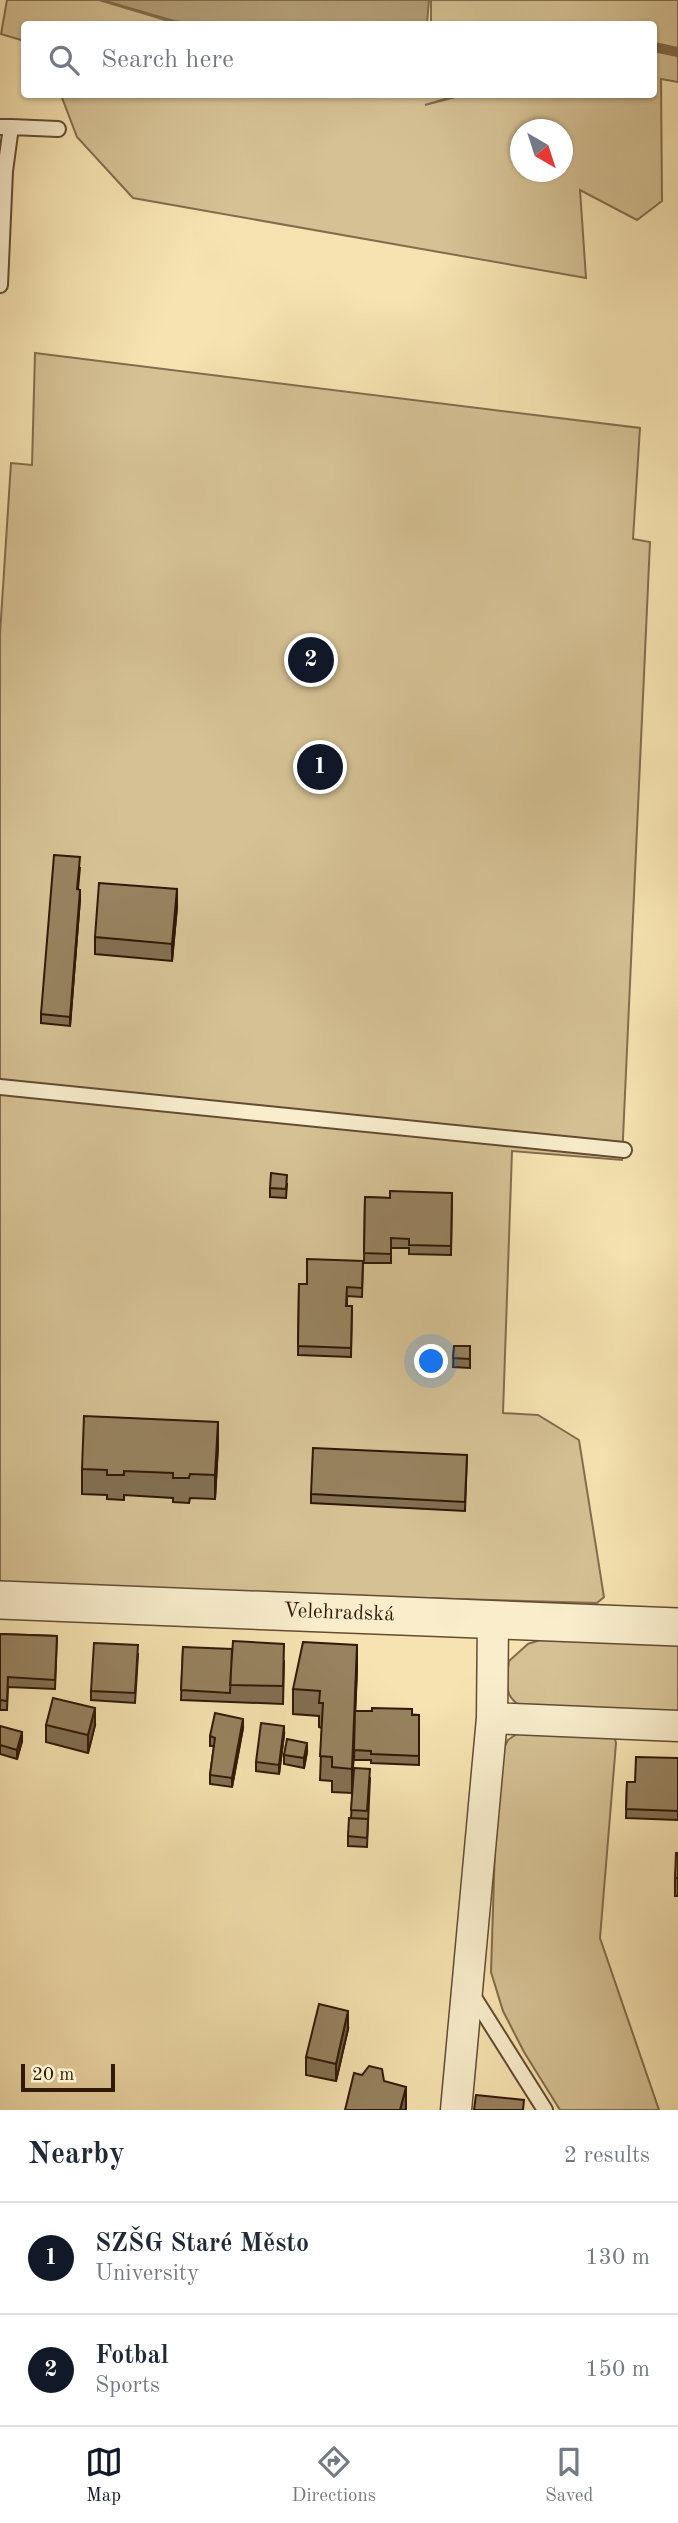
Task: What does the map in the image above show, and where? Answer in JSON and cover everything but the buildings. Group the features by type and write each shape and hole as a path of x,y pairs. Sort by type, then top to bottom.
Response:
{"street":[{"name":"Velehradská","path":"0,1600 678,1627"},
{"path":"456,2110 492,1718 493,1620"},
{"path":"492,1718 678,1726"}],"lane":[{"path":"0,285 5,127 58,129"},
{"path":"0,1087 624,1150"},
{"path":"466,1984 545,2110"}],"shaded area":[{"path":"7,0 99,0 169,21 21,21 21,40 1,34"},
{"path":"102,0 429,0 427,21 174,21"},
{"path":"431,0 678,0 678,82 661,79 662,201 637,220 580,190 586,278 133,198 77,137 62,98 448,98 425,105 452,98 657,98 657,21 431,21"},
{"path":"35,353 640,428 633,539 650,542 622,1160 512,1151 503,1413 538,1415 579,1440 604,1597 597,1603 59,1588 0,1583 0,634 11,463 32,465"},
{"path":"543,1639 678,1645 678,1718 521,1706 508,1692 509,1661 528,1644"},
{"path":"521,1731 614,1735 616,1743 600,1938 659,2110 560,2110 524,2052 503,2011 491,1972 495,1846 502,1752 508,1740"}],"waterway":[{"path":"657,48 678,52"}],"place":[{"name":"Fotbal","path":"311,660"},
{"name":"SZŠG Staré Město","path":"320,767"}]}
